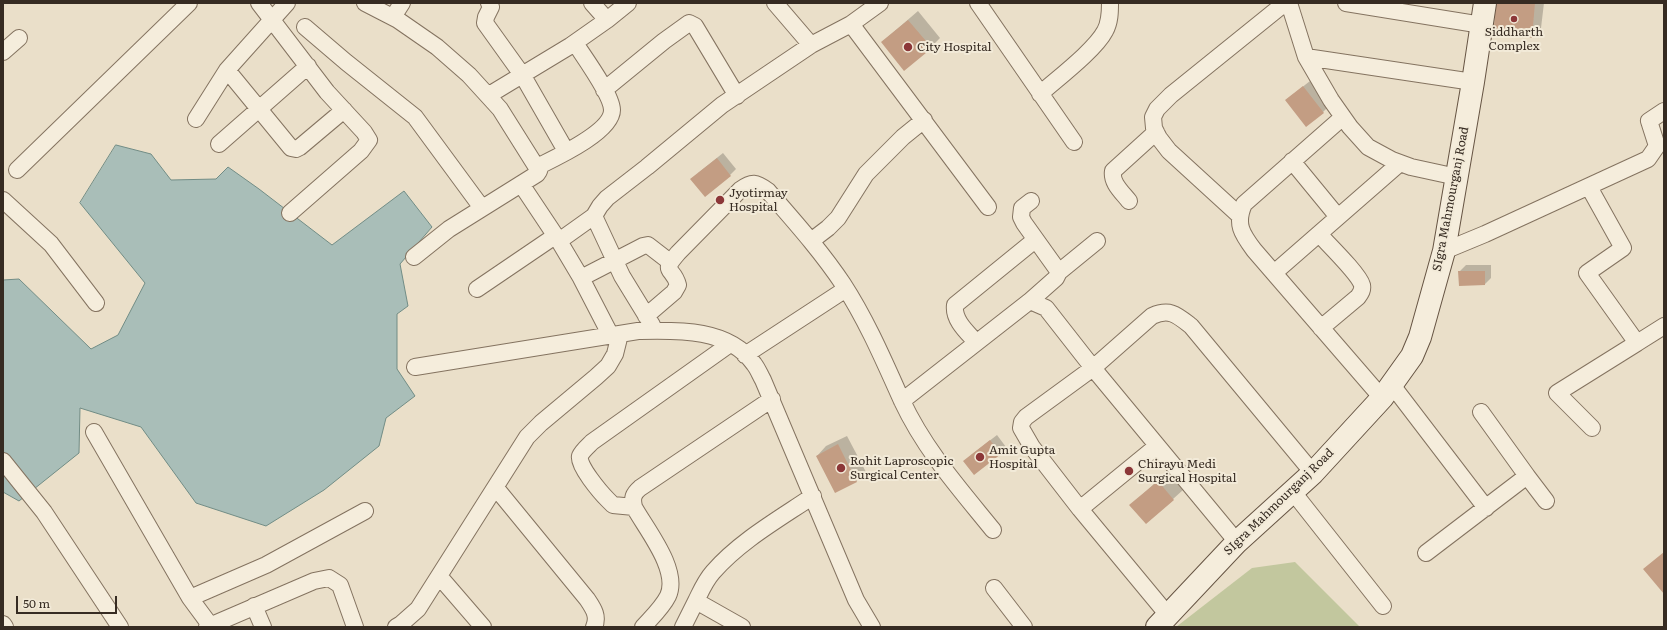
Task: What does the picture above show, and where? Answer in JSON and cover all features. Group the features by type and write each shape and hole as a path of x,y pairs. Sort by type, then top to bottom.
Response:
{"street":[{"path":"17,170 189,3"},
{"path":"259,3 344,110 368,136 369,140 368,144 360,152 290,213"},
{"path":"196,119 227,70 288,3"},
{"path":"365,3 393,17 442,51 469,75 489,95 500,109 538,167 539,171 537,174 449,229 414,256"},
{"path":"393,17 402,3"},
{"path":"489,3 491,10 486,17 485,24 523,76 566,152"},
{"path":"592,3 607,20"},
{"path":"489,95 523,76 575,43 628,3"},
{"path":"775,3 811,45"},
{"path":"477,289 594,216 607,198 648,167 722,106 811,45 851,24 880,3"},
{"path":"978,3 1074,142"},
{"path":"1040,94 1095,44 1106,30 1110,16 1110,3"},
{"path":"1239,215 1169,151 1156,132 1153,117 1157,109 1171,95 1285,3"},
{"path":"1289,3 1306,57 1331,100 1350,127 1368,147 1411,167 1457,177"},
{"path":"1346,3 1482,25"},
{"name":"SIgra Mahmourganj Road","path":"1162,621 1237,542 1313,473 1387,391 1412,356 1420,337 1444,251 1485,3"},
{"path":"604,90 664,41 689,23 695,26 737,96"},
{"path":"851,24 988,207"},
{"path":"305,27 415,117 482,208"},
{"path":"3,52 19,38"},
{"path":"538,167 589,139 608,120 612,110 604,90 575,43"},
{"path":"1306,57 1473,82"},
{"path":"219,144 308,66"},
{"path":"227,70 287,146 296,149 344,110"},
{"path":"1444,251 1485,234 1648,159 1656,146 1649,121 1664,111"},
{"path":"1343,117 1244,204 1239,215 1240,228 1246,240 1321,328 1387,391 1486,508"},
{"path":"811,241 838,218 866,174 903,137 924,120"},
{"path":"1129,201 1112,176 1114,171 1156,132"},
{"path":"1292,161 1338,217"},
{"path":"1274,273 1400,163"},
{"path":"396,627 418,608 496,488 514,456 532,432 608,366 614,354 615,335 557,238 521,184"},
{"path":"646,316 674,292 678,285 676,278 671,274 668,268 670,262 740,190 751,184 760,185 768,191 811,241 846,288 869,329 914,425 935,459 993,530"},
{"path":"1589,187 1623,248 1587,273 1637,343"},
{"path":"3,200 51,244 96,303"},
{"path":"1031,201 1022,208 1021,217 1035,240 1059,272"},
{"path":"594,216 622,276 656,331"},
{"path":"1319,234 1354,272 1362,286 1362,292 1358,297 1321,328"},
{"path":"976,342 954,313 955,305 1035,240"},
{"path":"902,401 1030,301 1056,278 1059,272 1097,241"},
{"path":"581,278 614,260 648,245 670,262"},
{"path":"745,355 846,288"},
{"path":"1030,301 1046,308 1093,368 1237,542"},
{"path":"1162,621 1080,509 1032,447 1021,428 1022,422 1026,417 1093,368 1152,316 1162,312 1172,313 1191,326 1313,473"},
{"path":"1592,428 1557,393 1664,326"},
{"path":"415,367 638,331 698,333 730,344 754,363 772,399 856,600 872,627"},
{"path":"634,507 613,505 583,468 579,460 580,455 592,442 730,344"},
{"path":"643,627 669,595 670,577 662,556 634,507 632,500 634,493 772,399"},
{"path":"1481,412 1546,501"},
{"path":"94,432 190,598 208,626 314,581 329,578 340,585 355,627"},
{"path":"1080,509 1157,446"},
{"path":"3,461 44,512 120,627"},
{"path":"1426,553 1527,476"},
{"path":"496,488 587,599 595,612 596,618 594,627"},
{"path":"1293,492 1383,606"},
{"path":"683,627 704,585 712,573 726,559 748,542 813,496"},
{"path":"190,598 266,564 365,511"},
{"path":"439,576 483,627"},
{"path":"994,588 1024,627"},
{"path":"696,601 741,627"},
{"path":"254,606 263,627"}],"green space":[{"path":"1295,562 1360,627 1176,627 1252,568"}],"water":[{"path":"116,145 151,154 171,180 216,179 228,167 332,245 404,191 432,227 400,264 408,306 397,314 397,369 415,396 386,418 379,446 324,490 266,526 196,503 141,427 80,408 79,453 19,501 3,492 3,280 19,279 91,349 118,335 145,283 80,203"}],"building":[{"name":"Siddharth Complex","path":"1496,3 1535,3 1532,38 1493,36"},
{"path":"908,20 932,48 904,71 881,42"},
{"path":"1303,86 1324,113 1306,127 1285,100"},
{"path":"717,158 731,176 705,197 690,179"},
{"path":"1458,271 1485,271 1485,285 1459,286"},
{"path":"990,440 1001,454 974,475 963,461"},
{"path":"838,444 857,482 835,493 816,456"},
{"path":"1158,481 1174,500 1146,524 1129,505"},
{"path":"1664,552 1664,594 1643,569"}],"place":[{"name":"Siddharth Complex","path":"1514,19"},
{"name":"City Hospital","path":"908,47"},
{"name":"Jyotirmay Hospital","path":"720,200"},
{"name":"Amit Gupta Hospital","path":"980,457"},
{"name":"Rohit Laproscopic Surgical Center","path":"841,468"},
{"name":"Chirayu Medi Surgical Hospital","path":"1129,471"}]}
